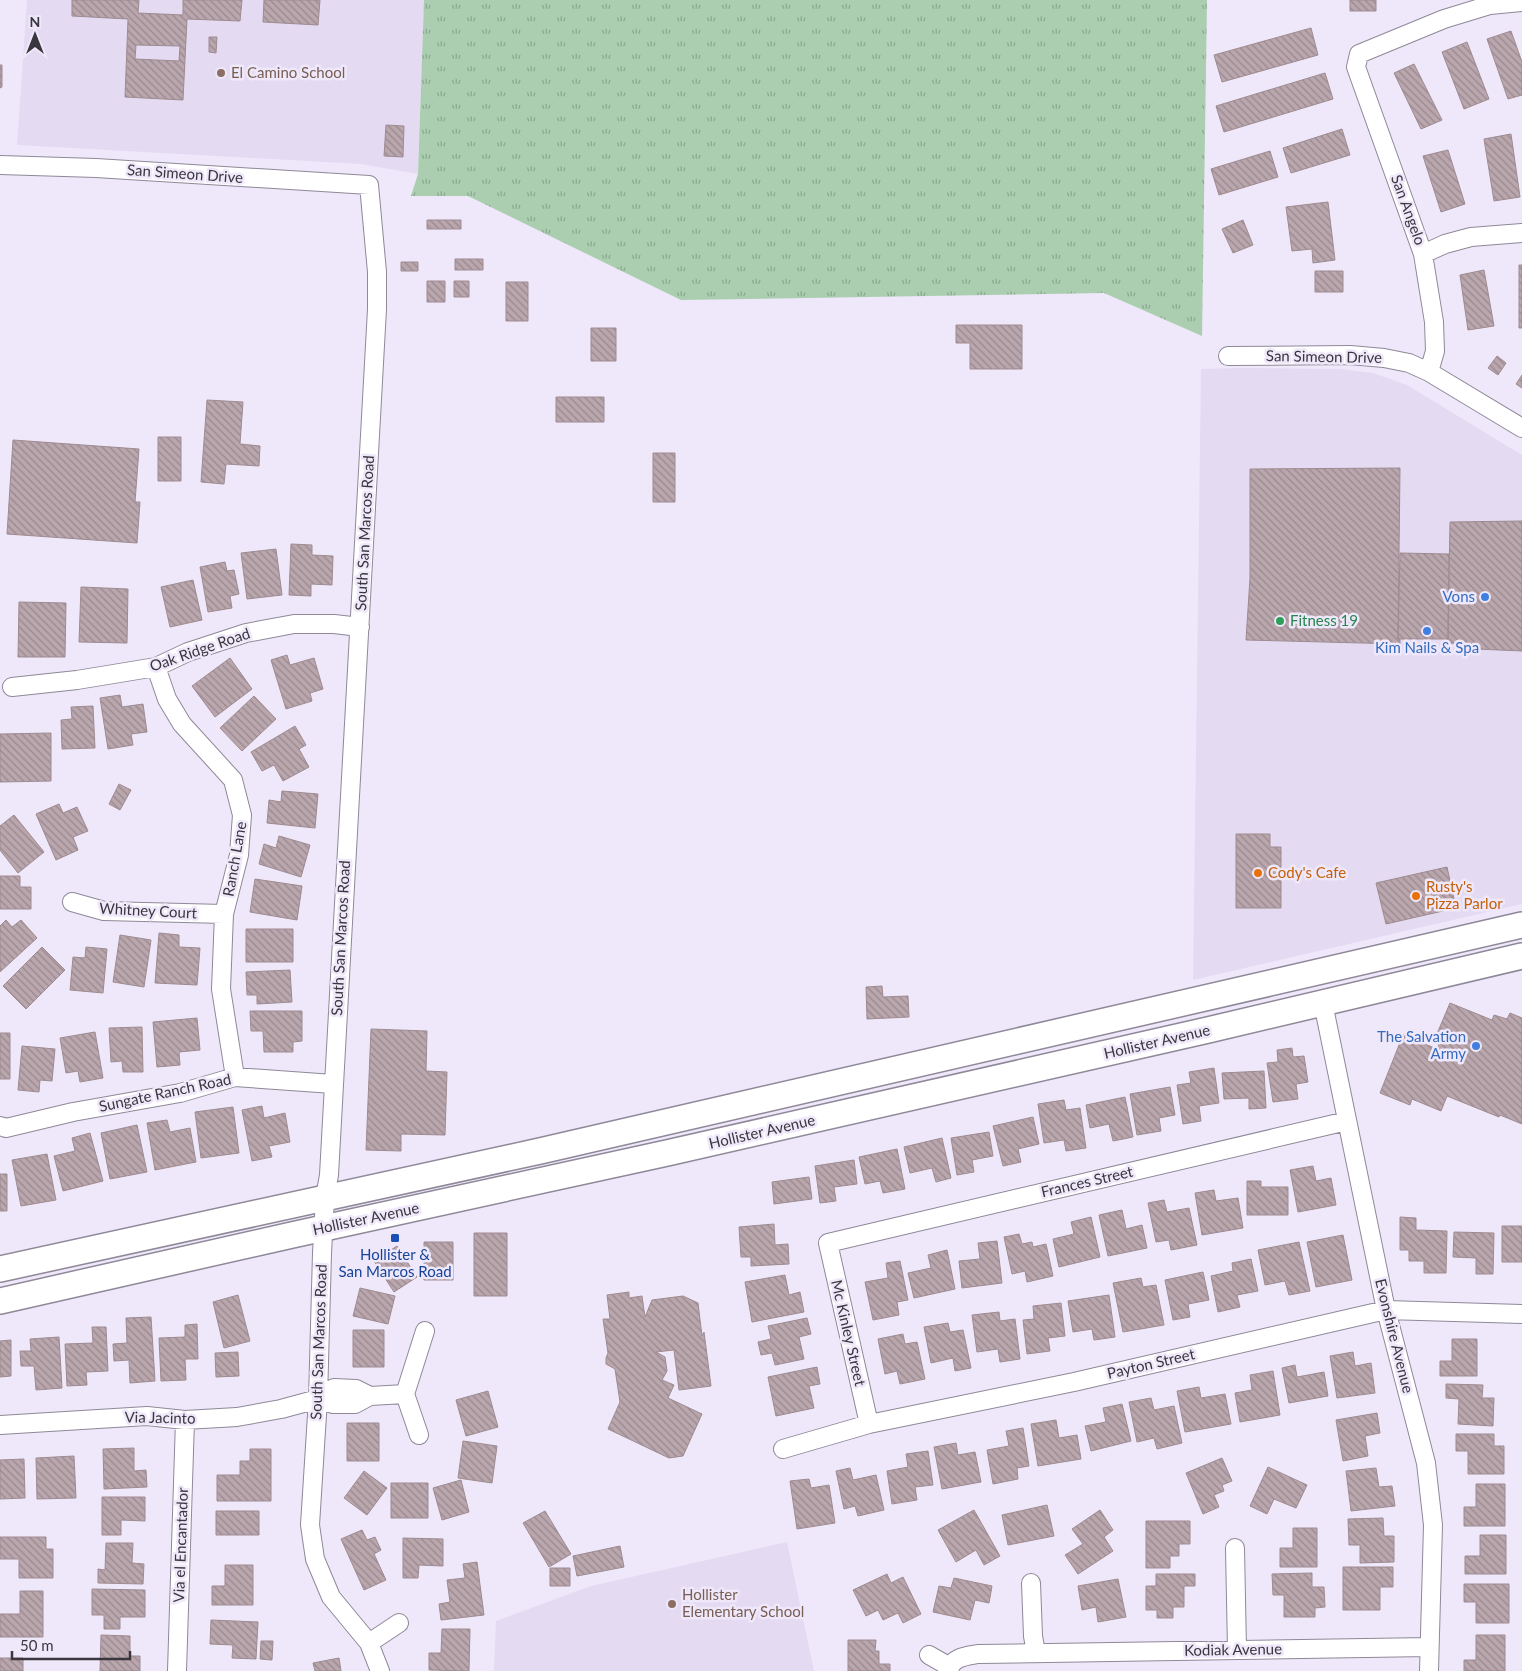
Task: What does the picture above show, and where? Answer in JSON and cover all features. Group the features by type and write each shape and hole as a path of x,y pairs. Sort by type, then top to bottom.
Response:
{"main road":[{"name":"Hollister Avenue","path":"0,1269 325,1198 1188,1003 1522,925"},
{"name":"Hollister Avenue","path":"0,1301 323,1228 552,1179 1522,956"}],"street":[{"name":"San Angelo","path":"1429,372 1435,352 1434,322 1424,254 1356,67 1359,54 1444,19 1490,5 1522,2"},
{"name":"San Simeon Drive","path":"0,165 67,166 369,185"},
{"name":"South San Marcos Road","path":"369,185 377,272 377,309 329,1174 323,1228 318,1399 310,1525 316,1559 331,1597 369,1643 380,1671"},
{"path":"1424,254 1445,244 1471,237 1522,234"},
{"name":"San Simeon Drive","path":"1228,356 1350,355 1384,358 1409,363 1429,372 1522,428"},
{"name":"Oak Ridge Road","path":"12,687 77,680 156,667 188,652 246,633 294,624 334,624 360,627"},
{"name":"Ranch Lane","path":"156,667 167,699 182,724 232,780 242,814 239,855 224,914 221,988 235,1078"},
{"name":"Whitney Court","path":"72,902 104,911 224,914"},
{"name":"Evonshire Avenue","path":"1324,1003 1386,1310 1426,1463 1433,1525 1429,1671"},
{"name":"Sungate Ranch Road","path":"0,1126 6,1128 73,1112 180,1093 235,1078 333,1084"},
{"name":"Frances Street","path":"828,1243 1347,1122"},
{"name":"Mc Kinley Street","path":"828,1243 869,1424"},
{"name":"Payton Street","path":"783,1450 869,1424 1074,1382 1386,1310 1522,1314"},
{"path":"419,1435 405,1394 425,1331"},
{"path":"318,1399 333,1404 355,1404 370,1396 405,1394"},
{"name":"Via Jacinto","path":"0,1425 147,1416 185,1420 237,1418 318,1399"},
{"name":"Via el Encantador","path":"177,1671 185,1420"},
{"path":"1235,1548 1237,1650"},
{"path":"1031,1583 1033,1636 1036,1653"},
{"path":"369,1643 399,1623"},
{"name":"Kodiak Avenue","path":"951,1666 962,1657 978,1654 1430,1647"},
{"path":"930,1655 951,1666"}],"shaded area":[{"name":"El Camino School","path":"27,0 424,0 418,174 361,164 17,145"},
{"path":"1201,369 1341,369 1373,373 1407,385 1522,455 1522,904 1193,980"},
{"name":"Hollister Elementary School","path":"787,1542 814,1671 494,1671 496,1621 591,1586"}],"green space":[{"path":"424,0 1207,0 1202,336 1104,293 681,300 468,196 411,196 418,174"}],"building":[{"path":"72,0 139,0 138,13 183,15 183,0 242,0 240,21 187,19 183,100 125,97 128,19 72,16","holes":["136,45 180,46 179,61 135,59"]},
{"path":"264,0 320,0 318,25 263,22"},
{"path":"1350,0 1376,0 1376,11 1350,11"},
{"path":"1311,28 1318,55 1222,82 1214,55"},
{"path":"1511,31 1522,62 1522,95 1508,99 1487,39"},
{"path":"209,37 217,37 216,53 209,52"},
{"path":"1467,42 1489,99 1464,109 1442,52"},
{"path":"1414,64 1442,120 1421,129 1394,73"},
{"path":"0,65 2,65 2,87 0,88"},
{"path":"1325,73 1333,99 1224,132 1216,106"},
{"path":"386,125 404,126 403,157 384,156"},
{"path":"1342,129 1350,155 1291,173 1283,148"},
{"path":"1511,134 1520,197 1494,201 1484,139"},
{"path":"1448,150 1465,204 1441,212 1423,156"},
{"path":"1270,151 1278,177 1219,195 1211,169"},
{"path":"1328,202 1335,260 1313,263 1312,249 1292,251 1286,207"},
{"path":"427,220 461,220 461,229 427,229"},
{"path":"1243,220 1253,245 1233,253 1222,229"},
{"path":"455,259 483,259 483,270 455,270"},
{"path":"401,262 418,262 418,271 401,271"},
{"path":"1519,265 1522,265 1522,328 1519,328"},
{"path":"1484,270 1494,326 1468,330 1460,275"},
{"path":"1315,271 1343,271 1343,292 1315,292"},
{"path":"427,281 445,281 445,302 427,302"},
{"path":"454,281 469,281 469,297 454,297"},
{"path":"506,282 528,282 528,321 506,321"},
{"path":"956,325 1022,325 1022,369 970,369 970,343 956,343"},
{"path":"591,328 616,328 616,361 591,361"},
{"path":"1497,356 1506,363 1498,375 1488,368"},
{"path":"1522,375 1522,388 1516,384"},
{"path":"556,397 604,397 604,422 556,422"},
{"path":"207,400 243,402 240,444 260,446 259,466 226,464 224,484 201,482"},
{"path":"158,437 181,437 181,481 158,481"},
{"path":"13,440 139,449 135,502 140,502 137,543 7,534"},
{"path":"653,453 675,453 675,502 653,502"},
{"path":"1400,468 1398,639 1400,639 1400,644 1246,640 1250,578 1250,469"},
{"name":"Vons","path":"1522,521 1522,651 1476,649 1476,644 1446,643 1446,639 1448,639 1450,522"},
{"path":"291,544 312,545 312,555 333,556 332,585 311,584 311,596 289,595"},
{"path":"276,549 282,595 247,599 241,553"},
{"path":"1400,553 1449,554 1448,639 1398,639"},
{"path":"225,562 227,571 234,570 239,594 230,596 232,608 208,612 200,567"},
{"path":"193,580 202,620 170,627 161,587"},
{"path":"81,587 128,589 127,643 79,642"},
{"path":"19,602 66,603 65,657 18,657"},
{"path":"287,655 290,665 314,658 323,689 310,693 312,701 286,709 271,660"},
{"path":"230,658 252,689 215,717 192,686"},
{"path":"120,695 122,707 143,704 147,732 131,734 133,745 108,749 100,698"},
{"path":"254,696 276,719 242,751 220,728"},
{"path":"93,706 95,748 62,749 61,720 72,719 71,707"},
{"path":"295,726 306,745 299,749 309,767 283,781 274,765 262,771 251,752"},
{"path":"51,733 51,781 0,782 0,734"},
{"path":"119,784 131,790 120,810 109,804"},
{"path":"282,791 318,794 315,828 267,823 269,800 281,802"},
{"path":"59,804 63,813 77,807 88,831 73,837 78,850 56,860 36,814"},
{"path":"14,815 44,852 18,873 0,850 0,826"},
{"path":"1236,834 1270,834 1270,847 1281,847 1281,908 1236,908"},
{"path":"279,836 310,845 301,877 259,864 264,844 276,848"},
{"path":"1447,867 1456,908 1386,924 1376,883"},
{"path":"0,876 20,876 20,887 31,887 31,909 0,909"},
{"path":"255,879 302,886 297,920 250,912"},
{"path":"6,920 12,927 21,920 37,938 0,972 0,926"},
{"path":"246,929 293,929 293,962 246,962"},
{"path":"159,933 179,935 179,947 200,948 197,985 155,983"},
{"path":"120,935 151,940 144,987 113,982"},
{"path":"42,947 65,970 26,1009 3,986"},
{"path":"86,947 107,949 103,993 70,990 73,957 85,958"},
{"path":"290,970 292,1002 257,1004 257,995 247,995 246,972"},
{"path":"882,986 883,997 908,996 909,1017 867,1019 866,987"},
{"path":"1450,1003 1492,1020 1494,1015 1507,1019 1510,1013 1522,1018 1522,1124 1447,1096 1441,1111 1412,1099 1410,1105 1380,1093 1403,1035 1437,1049 1441,1038 1436,1036"},
{"path":"250,1011 302,1011 302,1041 293,1042 293,1052 264,1052 263,1031 251,1031"},
{"path":"197,1018 200,1050 179,1052 180,1065 157,1067 153,1022"},
{"path":"142,1027 143,1072 123,1072 122,1061 111,1062 109,1028"},
{"path":"371,1029 427,1031 426,1071 447,1072 445,1135 401,1134 401,1151 366,1150"},
{"path":"95,1032 103,1078 80,1082 78,1071 66,1073 60,1038"},
{"path":"0,1033 10,1033 10,1079 0,1079"},
{"path":"22,1046 55,1049 52,1081 40,1080 39,1092 18,1090"},
{"path":"1292,1048 1293,1057 1304,1056 1308,1082 1296,1084 1298,1099 1273,1102 1267,1063 1278,1062 1277,1050"},
{"path":"1214,1068 1219,1103 1199,1106 1201,1121 1183,1124 1177,1085 1191,1083 1189,1072"},
{"path":"1264,1071 1266,1108 1249,1109 1249,1098 1224,1099 1222,1073"},
{"path":"1170,1087 1175,1115 1159,1118 1161,1131 1137,1135 1130,1094"},
{"path":"1125,1097 1133,1137 1113,1141 1109,1124 1090,1128 1086,1105"},
{"path":"1064,1100 1066,1110 1080,1108 1086,1148 1066,1151 1064,1140 1044,1143 1038,1104"},
{"path":"262,1106 264,1118 285,1113 290,1142 269,1146 272,1157 252,1161 242,1110"},
{"path":"233,1107 239,1153 201,1158 195,1112"},
{"path":"1033,1117 1039,1144 1018,1149 1021,1162 1003,1166 993,1126"},
{"path":"167,1120 170,1132 190,1128 196,1162 155,1170 147,1123"},
{"path":"137,1125 147,1172 110,1179 101,1133"},
{"path":"989,1132 993,1156 972,1160 974,1172 957,1175 951,1138"},
{"path":"90,1133 103,1181 63,1191 54,1156 75,1151 72,1138"},
{"path":"942,1138 951,1178 936,1182 932,1168 910,1173 904,1147"},
{"path":"897,1149 905,1189 883,1193 880,1181 865,1184 859,1157"},
{"path":"47,1154 56,1200 21,1206 12,1160"},
{"path":"854,1160 857,1184 834,1187 836,1201 820,1203 815,1166"},
{"path":"1313,1166 1316,1181 1331,1178 1336,1205 1298,1212 1290,1170"},
{"path":"0,1174 7,1174 7,1211 0,1211"},
{"path":"809,1177 812,1199 774,1204 772,1182"},
{"path":"1247,1181 1261,1181 1261,1187 1288,1187 1288,1215 1247,1215"},
{"path":"1214,1190 1216,1201 1238,1198 1243,1228 1202,1235 1195,1193"},
{"path":"1164,1200 1167,1212 1189,1208 1197,1245 1171,1250 1169,1240 1156,1242 1148,1203"},
{"path":"1122,1210 1126,1229 1142,1225 1147,1248 1108,1256 1099,1215"},
{"path":"1091,1217 1100,1257 1059,1267 1053,1239 1074,1234 1071,1222"},
{"path":"1400,1217 1416,1218 1416,1230 1447,1231 1446,1273 1424,1273 1424,1261 1409,1261 1409,1250 1400,1250"},
{"path":"774,1224 775,1245 788,1244 789,1264 751,1266 751,1257 741,1257 739,1227"},
{"path":"1502,1226 1522,1226 1522,1262 1502,1262"},
{"path":"1454,1232 1494,1233 1493,1274 1476,1274 1476,1258 1453,1257"},
{"path":"474,1233 507,1233 507,1296 474,1296"},
{"path":"1019,1234 1022,1244 1032,1242 1033,1247 1046,1244 1053,1276 1027,1282 1025,1271 1012,1274 1004,1237"},
{"path":"1343,1235 1352,1280 1316,1287 1307,1242"},
{"path":"997,1241 1002,1283 962,1288 959,1261 980,1259 978,1243"},
{"path":"424,1242 453,1242 453,1280 424,1280"},
{"path":"1299,1242 1310,1291 1289,1295 1285,1281 1265,1285 1258,1250"},
{"path":"397,1246 417,1277 394,1292 374,1261"},
{"path":"947,1250 955,1289 914,1298 908,1273 931,1268 928,1255"},
{"path":"1251,1259 1258,1291 1237,1295 1240,1307 1218,1312 1211,1276 1233,1271 1232,1263"},
{"path":"900,1261 908,1300 897,1302 899,1315 873,1320 865,1282 888,1278 886,1263"},
{"path":"1203,1272 1209,1300 1188,1304 1190,1317 1173,1320 1165,1280"},
{"path":"785,1275 789,1295 800,1292 804,1312 752,1322 745,1282"},
{"path":"1141,1278 1143,1287 1156,1285 1164,1325 1123,1332 1113,1283"},
{"path":"360,1288 395,1296 388,1324 353,1316"},
{"path":"629,1292 629,1298 642,1296 645,1317 652,1300 683,1296 698,1303 711,1386 679,1390 674,1350 656,1352 665,1357 667,1371 662,1380 674,1385 668,1398 702,1414 683,1456 669,1458 608,1429 620,1402 615,1369 606,1364 608,1353 603,1319 610,1319 607,1295"},
{"path":"238,1295 250,1341 224,1348 213,1302"},
{"path":"1109,1295 1115,1337 1094,1340 1092,1329 1073,1332 1068,1301"},
{"path":"1061,1303 1065,1336 1048,1338 1050,1351 1027,1354 1023,1320 1034,1319 1033,1306"},
{"path":"999,1312 1000,1321 1015,1319 1020,1359 1000,1362 998,1349 977,1352 972,1315"},
{"path":"151,1317 155,1381 130,1383 129,1360 114,1361 113,1344 127,1343 126,1318"},
{"path":"807,1318 811,1334 799,1337 804,1359 775,1365 772,1353 761,1355 758,1342 771,1339 768,1326"},
{"path":"948,1323 950,1332 963,1330 971,1368 955,1371 953,1358 931,1363 924,1327"},
{"path":"197,1324 198,1359 185,1359 186,1380 161,1381 159,1338 185,1337 185,1325"},
{"path":"92,1327 106,1327 108,1371 86,1372 87,1385 67,1386 65,1344 93,1343"},
{"path":"353,1330 384,1330 384,1367 353,1367"},
{"path":"903,1334 905,1344 917,1342 925,1379 900,1384 897,1371 885,1374 878,1339"},
{"path":"59,1337 62,1388 36,1390 34,1366 21,1366 20,1351 31,1351 30,1339"},
{"path":"1452,1339 1477,1339 1477,1376 1440,1376 1440,1361 1452,1361"},
{"path":"11,1340 11,1376 0,1377 0,1341"},
{"path":"238,1352 239,1376 216,1377 215,1353"},
{"path":"1353,1352 1355,1366 1371,1363 1375,1393 1337,1398 1330,1356"},
{"path":"1295,1365 1297,1377 1324,1372 1328,1396 1289,1403 1282,1368"},
{"path":"817,1367 820,1384 809,1386 814,1408 776,1416 768,1377"},
{"path":"1273,1371 1280,1415 1240,1422 1235,1393 1252,1390 1250,1375"},
{"path":"1446,1384 1483,1385 1482,1398 1494,1398 1493,1426 1458,1424 1459,1399 1446,1398"},
{"path":"1199,1387 1201,1398 1225,1394 1231,1424 1185,1432 1177,1391"},
{"path":"488,1391 498,1427 466,1436 456,1400"},
{"path":"1151,1398 1154,1410 1174,1406 1182,1443 1157,1449 1154,1438 1137,1442 1129,1402"},
{"path":"1122,1404 1131,1441 1091,1451 1085,1426 1106,1422 1103,1408"},
{"path":"1377,1413 1380,1433 1365,1436 1368,1456 1343,1461 1336,1420"},
{"path":"1056,1420 1059,1438 1077,1435 1081,1459 1038,1466 1031,1424"},
{"path":"347,1423 379,1423 379,1461 347,1461"},
{"path":"1023,1428 1029,1466 1017,1468 1018,1479 993,1484 987,1450 1009,1446 1006,1431"},
{"path":"1456,1434 1494,1434 1494,1446 1504,1446 1504,1474 1468,1474 1468,1451 1456,1451"},
{"path":"463,1441 497,1446 492,1483 458,1478"},
{"path":"956,1443 958,1455 975,1452 981,1482 942,1489 934,1447"},
{"path":"134,1448 134,1471 146,1470 147,1487 104,1489 103,1449"},
{"path":"250,1449 271,1449 271,1501 217,1501 217,1475 240,1475 240,1461 250,1461"},
{"path":"928,1451 933,1485 915,1487 917,1500 892,1504 887,1471 908,1467 906,1454"},
{"path":"74,1456 76,1498 37,1499 36,1458"},
{"path":"1222,1458 1232,1481 1222,1485 1224,1491 1214,1495 1219,1507 1203,1514 1186,1473"},
{"path":"24,1459 25,1498 0,1499 0,1460"},
{"path":"1268,1467 1307,1485 1296,1508 1274,1499 1267,1514 1250,1506"},
{"path":"850,1468 853,1480 876,1475 884,1510 858,1516 855,1506 844,1509 836,1471"},
{"path":"1376,1468 1379,1487 1392,1486 1395,1506 1351,1511 1346,1471"},
{"path":"364,1471 387,1488 367,1515 344,1498"},
{"path":"809,1479 811,1488 829,1485 835,1523 797,1529 790,1481"},
{"path":"461,1480 469,1512 442,1520 433,1488"},
{"path":"391,1483 428,1483 428,1518 391,1518"},
{"path":"1476,1484 1505,1484 1505,1526 1464,1526 1464,1507 1476,1507"},
{"path":"102,1497 145,1497 145,1521 121,1520 121,1535 102,1535"},
{"path":"1047,1505 1054,1536 1008,1545 1002,1515"},
{"path":"974,1510 1000,1556 984,1565 976,1550 956,1562 938,1530"},
{"path":"1100,1510 1113,1530 1104,1537 1113,1551 1078,1574 1065,1555 1083,1544 1072,1529"},
{"path":"216,1511 259,1511 259,1535 216,1535"},
{"path":"545,1511 571,1554 549,1567 523,1523"},
{"path":"1383,1518 1384,1536 1394,1536 1394,1562 1360,1563 1360,1545 1349,1545 1348,1519"},
{"path":"1146,1521 1190,1521 1190,1544 1179,1544 1179,1556 1170,1556 1170,1568 1146,1568"},
{"path":"1293,1528 1317,1528 1317,1567 1280,1567 1280,1548 1293,1548"},
{"path":"362,1530 367,1540 375,1537 381,1550 374,1554 386,1580 364,1590 341,1539"},
{"path":"1480,1535 1506,1535 1506,1574 1465,1574 1465,1556 1480,1556"},
{"path":"0,1537 46,1537 46,1549 53,1549 53,1578 19,1578 19,1559 0,1559"},
{"path":"403,1538 443,1539 443,1566 419,1565 418,1578 403,1578"},
{"path":"106,1543 133,1543 132,1563 144,1564 143,1584 98,1583 98,1569 105,1570"},
{"path":"620,1546 624,1567 577,1576 573,1556"},
{"path":"477,1562 484,1615 441,1620 439,1604 450,1602 447,1580 465,1578 463,1564"},
{"path":"225,1565 253,1565 253,1605 212,1605 212,1586 225,1586"},
{"path":"1343,1567 1393,1567 1393,1587 1380,1587 1380,1610 1343,1610"},
{"path":"550,1568 570,1568 570,1586 550,1586"},
{"path":"1312,1573 1312,1587 1324,1587 1325,1607 1315,1608 1315,1617 1284,1617 1284,1595 1273,1595 1272,1574"},
{"path":"887,1574 891,1583 903,1577 921,1614 903,1623 898,1613 883,1620 878,1610 866,1616 853,1590"},
{"path":"1156,1574 1195,1574 1195,1586 1184,1586 1184,1607 1173,1607 1173,1618 1157,1618 1157,1610 1146,1610 1146,1586 1156,1586"},
{"path":"954,1578 992,1586 989,1603 975,1600 970,1620 933,1612 939,1586 951,1588"},
{"path":"1118,1579 1126,1617 1098,1622 1096,1607 1082,1610 1078,1586"},
{"path":"1464,1584 1509,1584 1509,1623 1476,1623 1476,1602 1464,1602"},
{"path":"92,1589 145,1590 145,1617 120,1617 120,1629 104,1629 104,1615 92,1615"},
{"path":"20,1591 43,1591 43,1637 0,1637 0,1614 20,1614"},
{"path":"211,1620 258,1622 256,1659 232,1658 233,1645 210,1644"},
{"path":"442,1629 470,1629 469,1671 429,1670 429,1653 441,1653"},
{"path":"101,1635 130,1636 130,1656 140,1656 140,1671 100,1671"},
{"path":"1476,1635 1505,1635 1505,1671 1464,1671 1464,1660 1476,1660"},
{"path":"848,1640 876,1640 875,1651 879,1651 879,1664 890,1664 890,1671 848,1671"},
{"path":"261,1641 273,1641 272,1660 260,1659"},
{"path":"0,1658 23,1658 23,1671 0,1671"},
{"path":"339,1658 341,1671 315,1671 313,1663"}],"place":[{"name":"El Camino School","path":"221,73"},
{"name":"Vons","path":"1485,597"},
{"name":"Fitness 19","path":"1280,621"},
{"name":"Kim Nails & Spa","path":"1427,631"},
{"name":"Cody's Cafe","path":"1258,873"},
{"name":"Rusty's Pizza Parlor","path":"1416,896"},
{"name":"The Salvation Army","path":"1476,1046"},
{"name":"Hollister & San Marcos Road","path":"395,1238"},
{"name":"Hollister Elementary School","path":"672,1604"}]}
